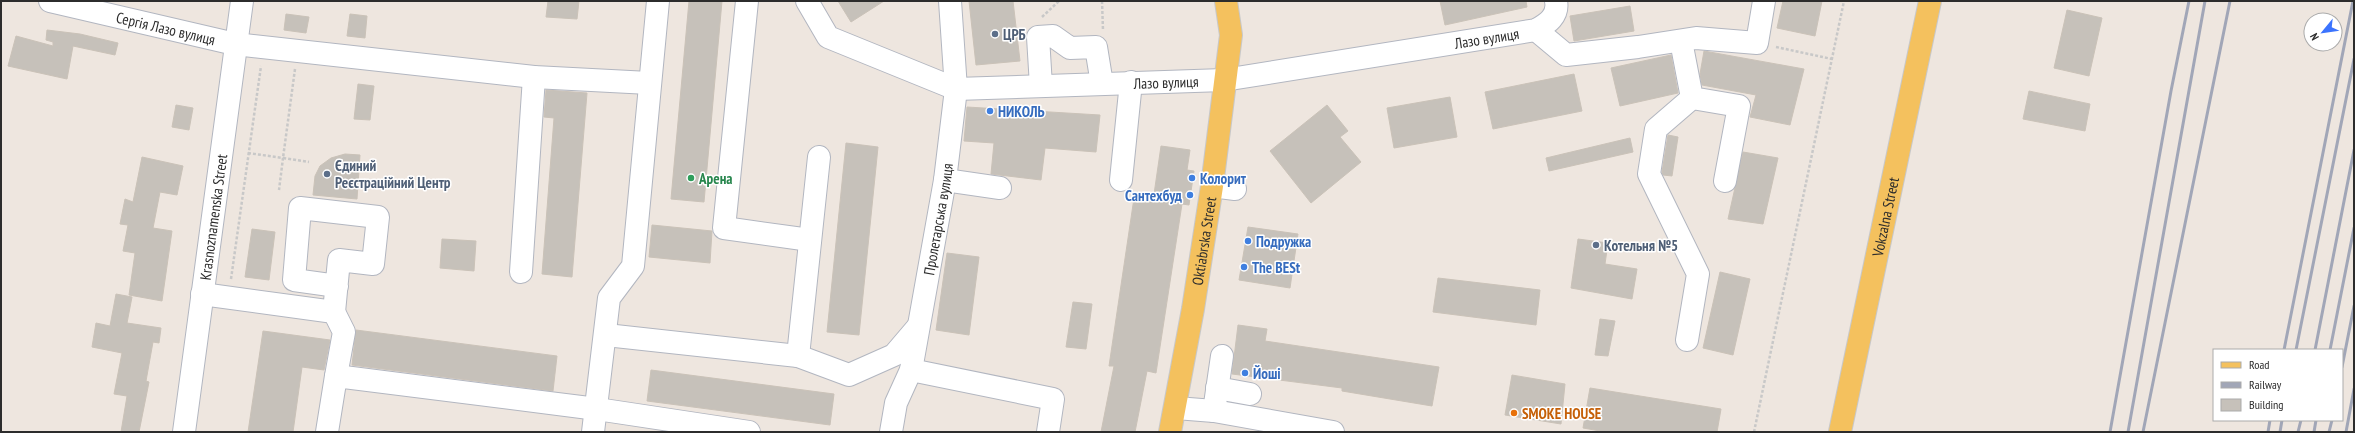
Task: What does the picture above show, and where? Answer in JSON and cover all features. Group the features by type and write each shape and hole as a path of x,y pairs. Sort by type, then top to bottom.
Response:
{"main road":[{"name":"Oktiabrska Street","path":"1170,432 1176,408 1212,186 1224,80 1231,35 1226,1"},
{"name":"Vokzalna Street","path":"1840,432 1930,1"}],"street":[{"name":"Сергія Лазо вулиця","path":"50,1 235,44 297,53 534,77 649,84"},
{"name":"Krasnoznamenska Street","path":"184,432 235,44 242,1"},
{"path":"593,432 606,335 609,298 633,266 658,1"},
{"path":"747,1 724,228 810,240"},
{"name":"Лазо вулиця","path":"807,1 828,37 956,89 1224,80 1543,27"},
{"name":"Пролетарська вулиця","path":"891,432 896,402 911,370 944,180 956,89 950,1"},
{"path":"1556,1 1557,6 1543,27 1566,55 1696,38 1758,43 1764,1"},
{"path":"1040,86 1038,37 1053,36 1070,48 1096,47 1102,84"},
{"path":"1681,41 1692,98"},
{"path":"521,272 534,77"},
{"path":"1121,180 1131,82"},
{"path":"1692,98 1739,106 1724,181"},
{"path":"1687,340 1698,274 1649,174 1656,129 1692,98"},
{"path":"798,356 819,157"},
{"path":"944,180 1000,188"},
{"path":"1212,186 1236,189"},
{"path":"327,432 344,332 334,312 337,286 340,260 373,264 378,217 300,208 294,280 337,286"},
{"path":"202,294 334,312"},
{"path":"606,335 798,356 849,375 894,355 918,327"},
{"path":"1214,411 1222,356"},
{"path":"911,370 1053,399 1048,432"},
{"path":"336,376 597,410 749,432"},
{"path":"1217,388 1250,394"},
{"path":"1176,408 1214,411 1333,432"}],"path":[{"path":"1096,47 1103,32 1102,1"},
{"path":"1754,432 1844,1"},
{"path":"1758,43 1832,59"},
{"path":"228,297 264,48"},
{"path":"279,190 297,53"},
{"path":"248,153 309,162"}],"building":[{"path":"548,1 579,1 577,19 546,17"},
{"path":"689,1 722,1 704,202 671,199"},
{"path":"838,1 884,1 851,22"},
{"name":"ЦРБ","path":"969,1 1013,1 1020,61 976,65"},
{"path":"1440,1 1526,1 1527,7 1445,25"},
{"path":"1783,1 1822,1 1815,36 1777,28"},
{"path":"1630,6 1634,31 1574,41 1570,16"},
{"path":"2067,10 2102,18 2089,76 2054,68"},
{"path":"286,14 309,17 306,33 284,30"},
{"path":"350,14 367,16 365,38 347,36"},
{"path":"47,30 80,34 118,43 115,55 73,46 67,79 8,66 16,36 53,46 53,42 46,40"},
{"path":"1704,51 1804,69 1790,125 1750,117 1756,95 1702,85 1700,74"},
{"path":"1671,55 1678,93 1620,106 1611,68"},
{"path":"1574,74 1582,111 1493,129 1485,92"},
{"path":"358,84 374,86 370,120 354,119"},
{"path":"546,90 587,93 572,277 542,274 554,118 544,117"},
{"path":"2029,91 2090,104 2085,131 2023,119"},
{"path":"1450,97 1457,137 1394,148 1387,108"},
{"path":"176,105 193,108 189,130 172,127"},
{"path":"1327,105 1348,131 1340,137 1361,162 1311,203 1270,151"},
{"path":"967,107 1100,115 1096,152 1045,148 1041,180 991,174 994,143 964,141"},
{"path":"1668,135 1678,137 1672,176 1663,175 1662,172"},
{"path":"1630,138 1633,152 1549,171 1546,158"},
{"path":"846,143 878,147 859,335 827,332"},
{"path":"1161,146 1190,150 1187,170 1194,171 1189,205 1182,204 1156,373 1147,371 1135,432 1101,432 1114,366 1109,366 1134,198 1153,201"},
{"path":"1743,152 1778,158 1763,224 1728,219"},
{"path":"345,154 360,155 357,199 313,195 315,176 320,166 331,158"},
{"path":"142,157 183,166 177,195 160,192 153,228 172,231 162,301 129,295 135,253 123,251 128,225 120,224 125,199 133,202"},
{"path":"652,225 712,231 710,263 649,257"},
{"path":"1248,227 1298,234 1290,288 1239,280"},
{"path":"252,229 275,232 269,280 245,277"},
{"path":"442,239 476,241 474,271 440,268"},
{"path":"1578,239 1608,243 1605,264 1637,269 1632,299 1571,288"},
{"path":"947,253 979,257 969,335 936,330"},
{"path":"1720,272 1750,279 1733,355 1703,348"},
{"path":"1438,278 1540,290 1536,325 1433,312"},
{"path":"116,294 132,297 127,323 161,328 159,343 153,342 146,381 149,382 139,432 121,432 127,396 114,394 122,353 92,347 96,323 110,326"},
{"path":"1073,302 1092,304 1086,349 1066,347"},
{"path":"1600,319 1615,321 1608,356 1595,355"},
{"path":"1238,325 1267,329 1265,341 1439,367 1432,406 1342,391 1342,388 1232,374"},
{"path":"356,330 557,356 553,391 352,365"},
{"path":"263,331 330,340 324,370 302,367 293,432 248,432"},
{"path":"651,370 834,394 830,425 647,401"},
{"path":"1512,375 1565,384 1561,424 1505,415"},
{"path":"1590,388 1721,409 1717,432 1606,432 1583,428"}],"railway":[{"path":"2110,432 2171,91 2189,1"},
{"path":"2128,432 2205,1"},
{"path":"2143,432 2230,1"},
{"path":"2284,349 2353,1"},
{"path":"2296,349 2354,59"},
{"path":"2315,349 2354,150"},
{"path":"2330,349 2354,228"},
{"path":"2343,362 2354,306"},
{"path":"2346,432 2354,389"},
{"path":"2268,432 2270,421"},
{"path":"2280,432 2282,421"},
{"path":"2298,432 2301,421"},
{"path":"2314,432 2316,421"},
{"path":"2329,432 2332,421"}],"place":[{"name":"ЦРБ","path":"995,34"},
{"name":"НИКОЛЬ","path":"990,111"},
{"name":"Єдиний Реєстраційний Центр","path":"327,174"},
{"name":"Арена","path":"691,178"},
{"name":"Колорит","path":"1192,178"},
{"name":"Сантехбуд","path":"1190,195"},
{"name":"Подружка","path":"1248,241"},
{"name":"Котельня №5","path":"1596,245"},
{"name":"The BESt","path":"1244,267"},
{"name":"Йоші","path":"1245,373"},
{"name":"SMOKE HOUSE","path":"1514,413"}]}
